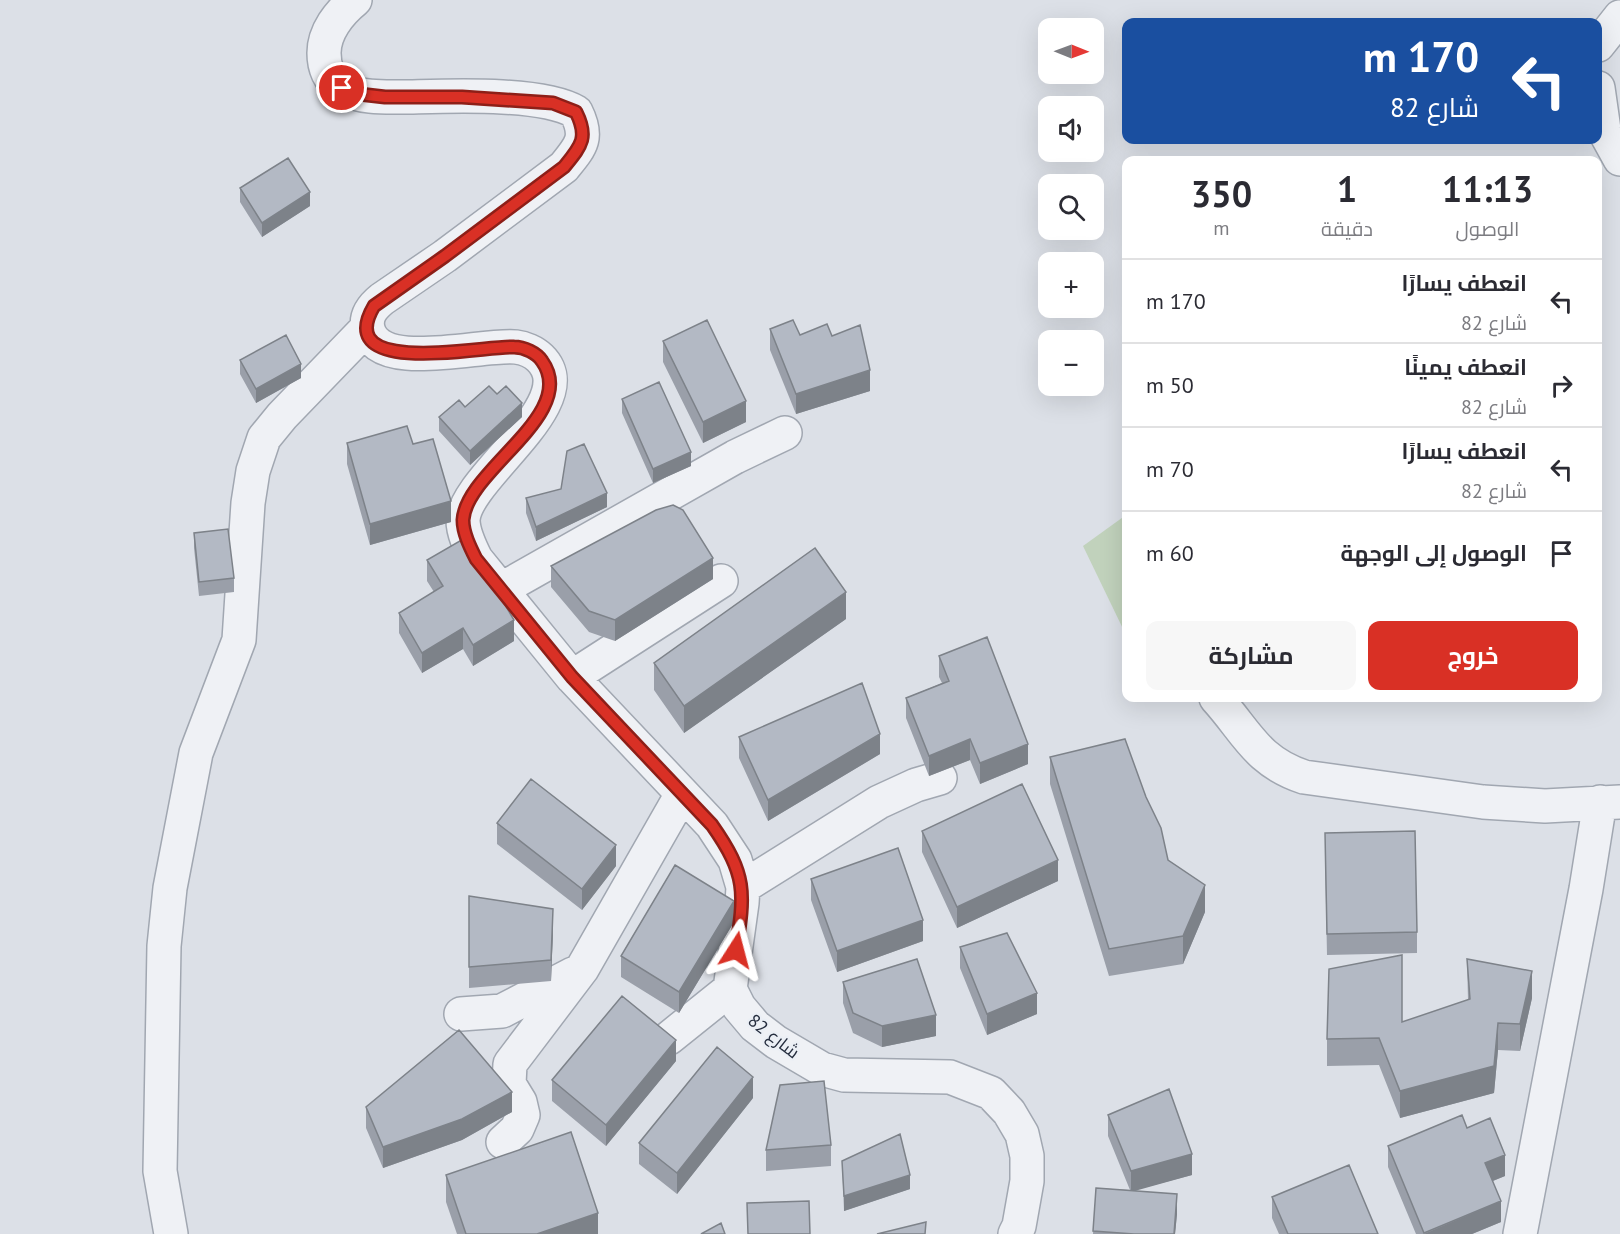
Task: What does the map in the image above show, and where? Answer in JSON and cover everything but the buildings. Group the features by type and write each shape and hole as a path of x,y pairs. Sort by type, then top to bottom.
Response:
{"street":[{"path":"355,0 331,26 324,44 324,63 331,79 342,88 359,94 385,97 462,97 553,103 576,112 582,125 583,137 578,150 564,167 374,306 368,316 367,328 371,339 380,348 391,352 440,353 517,347 531,351 542,359 548,373 549,381 542,409 470,499 463,520 468,542 476,559 500,590 572,677 712,825 735,860 743,887 730,989 669,1038"},
{"path":"1602,40 1620,17"},
{"path":"1602,116 1604,130 1620,159"},
{"path":"171,1234 160,1171 164,946 170,888 196,753 239,640 248,503 254,471 264,438 282,416 367,328"},
{"path":"500,590 735,457 785,433"},
{"path":"572,677 721,581"},
{"path":"1218,702 1267,760 1284,770 1304,777 1483,802 1545,806 1610,802 1584,901 1520,1234"},
{"path":"743,887 879,802 916,785 940,778"},
{"path":"503,1142 517,1130 523,1115 520,1102 509,1084 510,1064 582,969 682,794"},
{"path":"461,1014 502,1011 582,969"},
{"name":"شارع 82","path":"730,989 739,1007 755,1026 776,1042 822,1070 844,1075 950,1077 991,1093 1009,1112 1022,1134 1027,1156 1027,1181 1016,1234"}],"green space":[{"path":"1122,518 1122,627 1083,546"}],"route":[{"path":"342,88 359,94 385,97 462,97 553,103 576,112 582,125 583,137 578,150 564,167 374,306 368,316 367,328 371,339 380,348 391,352 440,353 517,347 531,351 542,359 548,373 549,389 542,409 470,499 463,520 468,542 476,559 572,677 712,825 726,844 735,860 743,887 736,950"}]}
